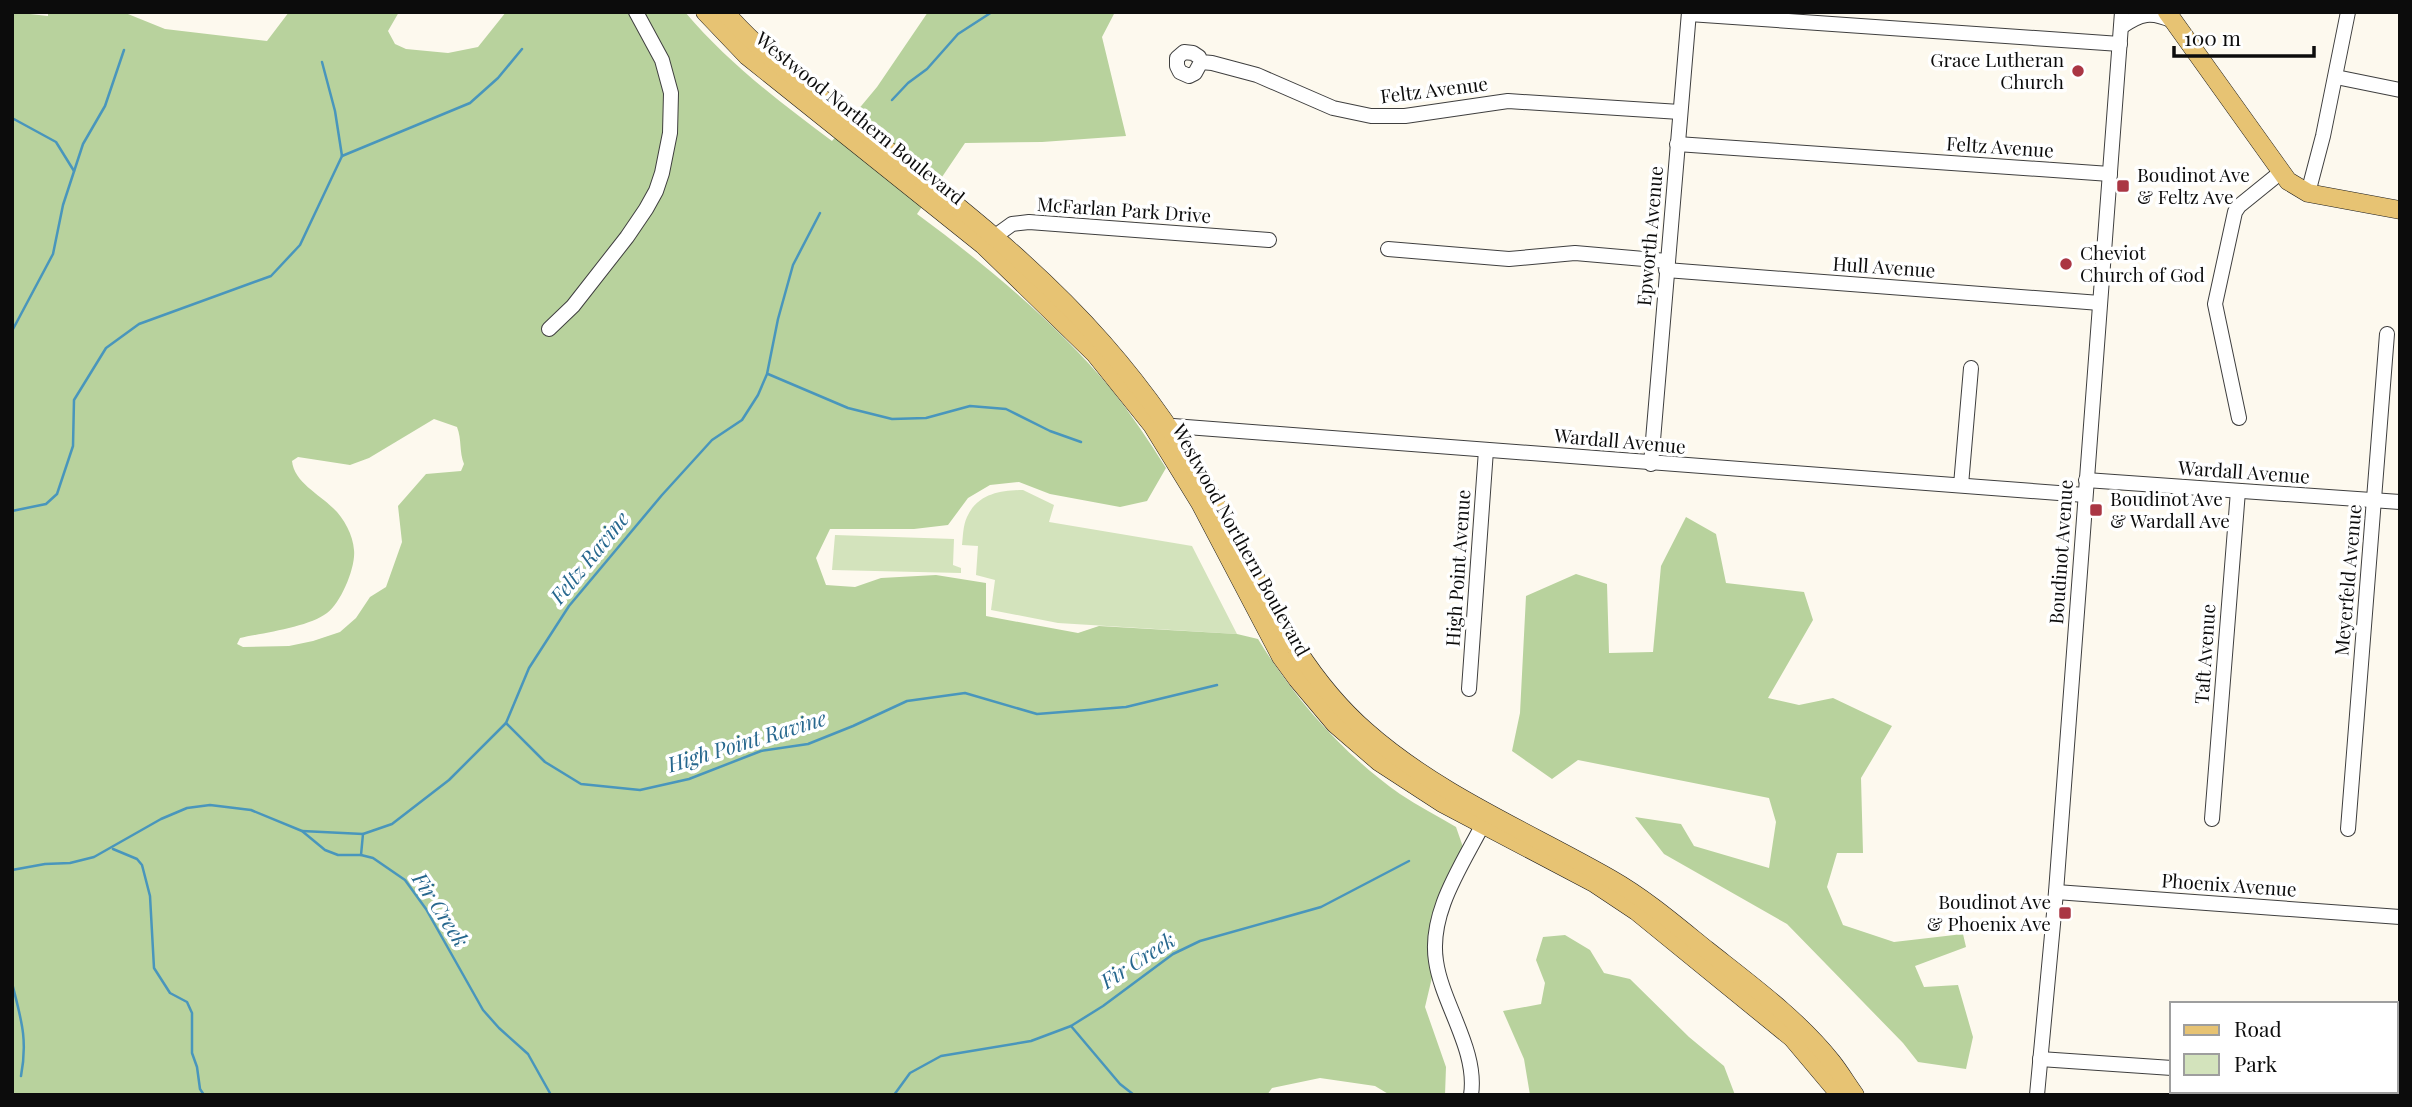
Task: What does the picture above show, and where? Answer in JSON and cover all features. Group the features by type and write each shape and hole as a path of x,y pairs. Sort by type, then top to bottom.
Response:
{"main road":[{"name":"Westwood Northern Boulevard","path":"705,12 722,32 758,65 989,241"},
{"name":"Westwood Northern Boulevard","path":"725,12 744,34 989,241 1160,425 1267,632 1297,679 1335,724 1379,762 1442,803 1486,818 1615,881 1649,902 1798,1026 1831,1060 1855,1095"},
{"path":"2170,16 2281,172 2294,186 2308,192 2400,210"},
{"name":"Westwood Northern Boulevard","path":"1486,818 1636,911 1792,1038 1840,1095"}],"street":[{"path":"549,329 573,306 627,237 656,191 662,173 670,133 671,93 662,60 636,12"},
{"path":"2308,192 2336,77 2348,12"},
{"path":"1689,13 2119,44"},
{"name":"Epworth Avenue","path":"1651,464 1689,13"},
{"path":"2122,20 2151,14 2170,16"},
{"name":"Boudinot Avenue","path":"2037,1095 2056,892 2122,20"},
{"name":"Feltz Avenue","path":"1201,62 1257,75 1333,108 1371,116 1405,116 1508,101 1680,112"},
{"path":"2336,77 2400,90"},
{"name":"Feltz Avenue","path":"1677,144 2110,174"},
{"path":"2239,418 2215,304 2235,212 2239,205 2281,172"},
{"name":"McFarlan Park Drive","path":"989,241 1012,224 1029,222 1269,240"},
{"name":"Hull Avenue","path":"1388,249 1509,259 1575,253 1666,266 2100,303"},
{"name":"Meyerfeld Avenue","path":"2348,829 2387,334"},
{"path":"1961,485 1971,368"},
{"name":"Wardall Avenue","path":"1160,425 1651,464 1961,485 2238,491 2400,502"},
{"name":"High Point Avenue","path":"1469,689 1486,450"},
{"name":"Taft Avenue","path":"2212,819 2238,491"},
{"path":"1471,1095 1467,1055 1436,960 1437,928 1456,875 1486,818"},
{"name":"Phoenix Avenue","path":"2056,892 2400,917"},
{"path":"2040,1059 2170,1068"}],"green space":[{"path":"12,12 48,16 48,12 123,12 165,29 267,41 289,12 399,12 388,31 395,44 406,49 448,53 478,47 506,12 685,12 737,65 832,141 877,87 928,12 1115,12 1102,37 1126,136 1042,142 965,143 917,214 994,274 1067,341 1118,398 1166,468 1147,501 1120,507 1050,494 1019,482 990,485 968,498 948,525 914,529 830,529 816,558 826,585 855,587 881,578 936,575 986,583 986,616 1078,633 1099,626 1237,634 1258,639 1304,704 1339,743 1400,794 1456,827 1463,847 1425,1007 1446,1067 1445,1095 1390,1095 1375,1086 1320,1078 1272,1088 1267,1095 12,1095","holes":["434,419 457,427 464,464 461,471 426,474 398,506 402,542 386,587 370,597 356,618 340,632 313,641 289,646 243,647 237,644 240,638 285,629 319,618 332,608 350,575 354,550 347,527 337,512 302,481 292,461 298,457 350,465 369,458"]},
{"path":"1023,490 1054,505 1049,522 1192,546 1237,634 1058,623 991,610 995,580 976,575 978,546 962,545 965,524 971,509 983,498 998,492"},
{"path":"1686,517 1716,534 1726,583 1804,592 1813,620 1768,698 1799,705 1833,698 1892,726 1861,778 1863,853 1837,853 1827,887 1843,925 1894,942 1963,934 1966,947 1915,966 1924,987 1958,985 1973,1037 1966,1069 1918,1062 1903,1043 1787,924 1664,854 1635,817 1681,824 1694,846 1769,868 1776,822 1769,798 1578,760 1552,779 1512,751 1520,713 1526,596 1576,574 1607,584 1609,653 1653,652 1661,566"},
{"path":"835,535 954,539 953,565 961,568 961,573 832,570"},
{"path":"1565,935 1590,950 1604,973 1630,979 1689,1037 1724,1066 1735,1095 1530,1095 1524,1059 1503,1011 1541,1004 1545,983 1536,960 1543,937"}],"waterway":[{"path":"892,100 908,83 927,69 958,34 992,12"},
{"path":"342,156 470,103 498,78 522,49"},
{"path":"12,331 53,254 63,205 83,144 105,106 124,50"},
{"path":"322,62 335,111 342,156"},
{"path":"12,118 56,142 74,171"},
{"path":"12,511 46,504 57,494 73,446 74,400 106,348 139,324 271,276 300,245 342,156"},
{"name":"Feltz Ravine","path":"302,831 363,834 392,824 449,780 506,723 529,668 569,606 662,495 712,440 742,420 758,395 767,374 793,265 820,213"},
{"path":"768,374 848,408 892,419 926,418 970,406 1006,409 1050,431 1081,442"},
{"name":"High Point Ravine","path":"506,723 545,762 581,784 640,790 689,779 761,751 808,744 907,701 965,693 1037,714 1126,707 1217,685"},
{"name":"Fir Creek","path":"12,870 70,863 94,857 161,819 187,808 210,805 251,810 302,831 325,850 338,855 373,858 405,880 426,909 483,1010 528,1054 551,1095"},
{"path":"361,855 363,834"},
{"path":"113,849 137,859 142,865 150,896 154,968 170,993 187,1002 192,1013 192,1053 200,1089 204,1095"},
{"name":"Fir Creek","path":"894,1095 910,1073 941,1056 1031,1041 1071,1026 1103,1006 1173,954 1200,941 1321,907 1409,861"},
{"path":"12,983 24,1040 21,1076"},
{"path":"1071,1026 1120,1084 1134,1095"}],"place":[{"name":"Grace Lutheran Church","path":"2078,71"},
{"name":"Boudinot Ave & Feltz Ave","path":"2123,186"},
{"name":"Cheviot Church of God","path":"2066,264"},
{"name":"Boudinot Ave & Wardall Ave","path":"2096,510"},
{"name":"Boudinot Ave & Phoenix Ave","path":"2065,913"}]}
